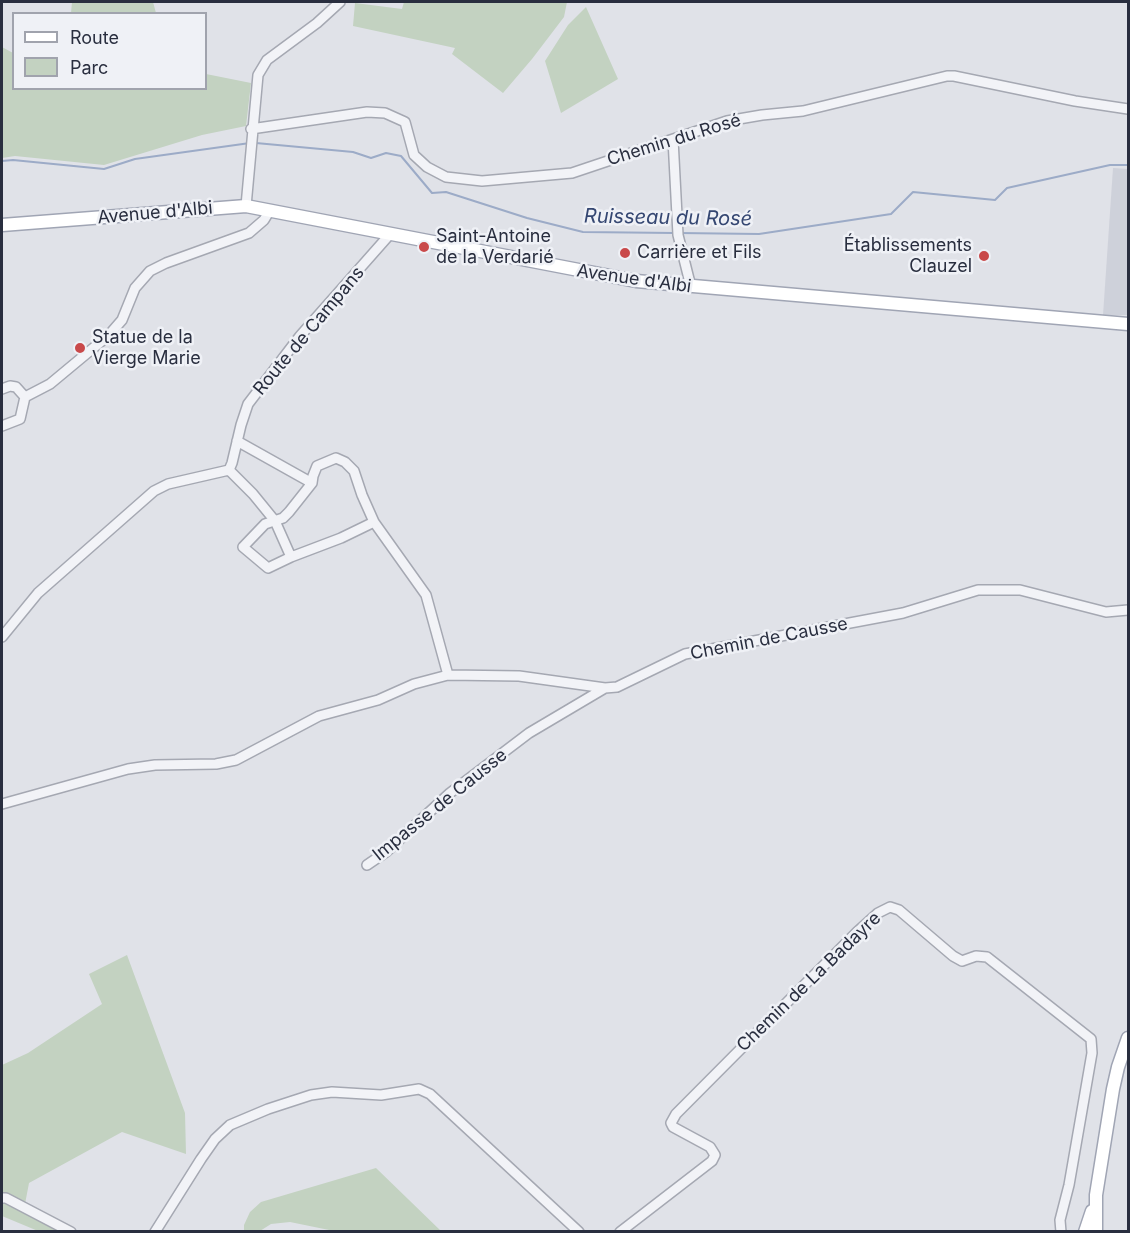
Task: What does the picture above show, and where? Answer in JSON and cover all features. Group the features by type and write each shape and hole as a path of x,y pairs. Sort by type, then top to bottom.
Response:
{"main road":[{"name":"Avenue d'Albi","path":"2,225 246,206 391,232 600,275 691,287 1128,324"},
{"path":"1084,1232 1096,1195 1113,1089 1128,1038"},
{"path":"1096,1195 1096,1232"}],"street":[{"path":"246,206 256,79 262,67 280,50 328,14 340,2"},
{"name":"Chemin du Rosé","path":"251,129 367,112 385,113 405,122 414,155 427,167 446,177 482,181 572,173 727,121 803,111 947,76 1128,109"},
{"path":"673,139 678,233 691,287"},
{"path":"2,426 20,419 25,397 50,384 116,328 122,320 135,288 150,272 249,233 270,210"},
{"name":"Route de Campans","path":"229,470 248,404 300,336 391,232"},
{"path":"2,389 10,386 16,387 25,397"},
{"path":"237,441 312,483"},
{"path":"374,522 268,568 243,547 265,524 283,519 312,483 314,472 322,463 336,459 345,462 354,471 374,522 426,594 448,675"},
{"path":"2,637 38,593 151,493 168,484 229,470 254,494 274,521 291,557"},
{"name":"Chemin de Causse","path":"2,804 128,769 154,765 216,764 236,760 319,716 370,702 414,684 448,675 519,676 605,688 617,687 685,654 903,613 978,591 1020,590 1106,612 1128,610"},
{"name":"Impasse de Causse","path":"367,865 386,852 450,793 530,733 605,688"},
{"name":"Chemin de La Badayre","path":"620,1232 712,1161 715,1155 710,1147 673,1127 670,1123 676,1114 857,932 878,913 890,907 899,910 962,961 976,956 987,957 1091,1039 1092,1053 1069,1185 1060,1220 1061,1232"},
{"path":"155,1232 205,1152 221,1133 236,1122 311,1095 332,1092 381,1095 419,1089 430,1094 579,1232"},
{"path":"2,1198 71,1232"}],"shaded area":[{"path":"1113,168 1128,169 1128,315 1103,315"}],"green space":[{"path":"72,2 153,2 156,12 71,12"},
{"path":"404,2 567,2 564,17 503,93 452,54 455,48 353,26 355,3 402,9"},
{"path":"586,7 618,79 561,113 545,61 568,25"},
{"path":"2,47 12,52 12,90 207,90 207,74 251,83 246,126 202,135 104,165 15,156 2,158"},
{"path":"127,955 185,1113 186,1154 122,1132 29,1183 25,1204 77,1231 38,1231 2,1216 2,1065 28,1053 102,1004 89,974"},
{"path":"376,1168 441,1231 334,1231 290,1222 271,1224 260,1231 244,1231 244,1225 250,1212 261,1202"}],"waterway":[{"name":"Ruisseau du Rosé","path":"2,161 13,160 104,169 135,159 250,143"},
{"name":"Ruisseau du Rosé","path":"256,143 353,152 371,158 386,153 401,156 432,193 446,192 527,218 583,232 674,233"},
{"name":"Ruisseau du Rosé","path":"679,233 759,234 891,214 913,192 995,200 1007,188 1110,165 1128,165"}],"place":[{"name":"Saint-Antoine de la Verdarié","path":"424,247"},
{"name":"Carrière et Fils","path":"625,253"},
{"name":"Établissements Clauzel","path":"984,256"},
{"name":"Statue de la Vierge Marie","path":"80,348"}]}
